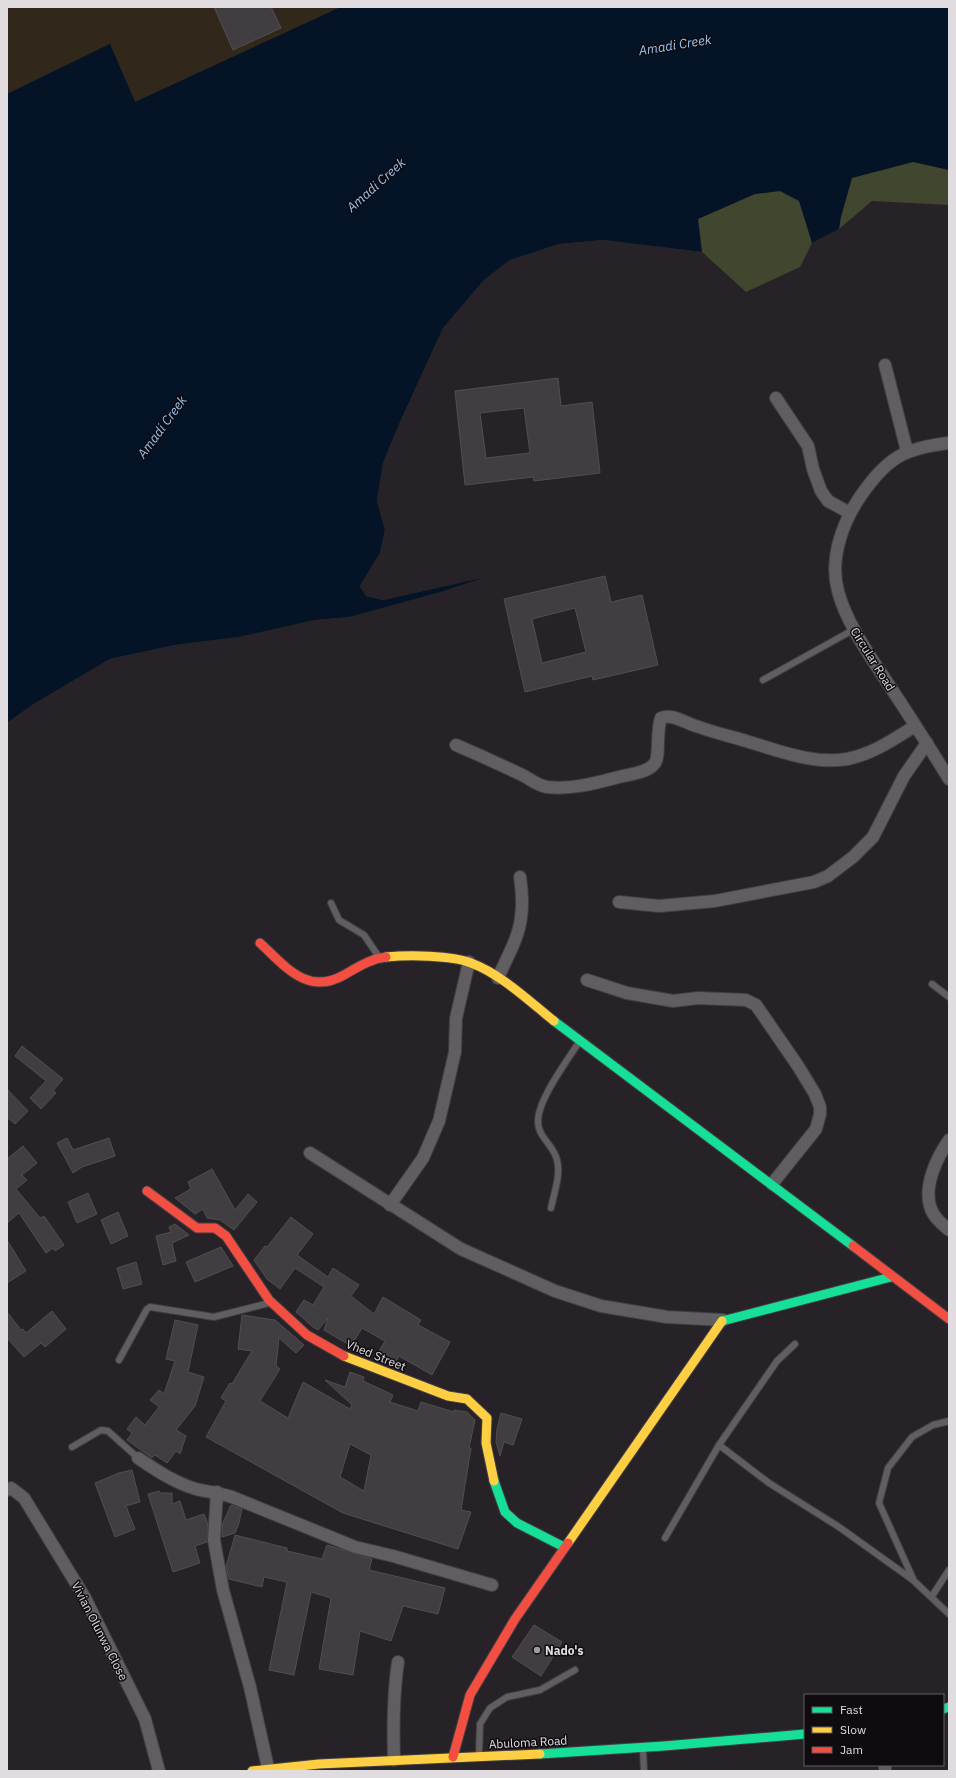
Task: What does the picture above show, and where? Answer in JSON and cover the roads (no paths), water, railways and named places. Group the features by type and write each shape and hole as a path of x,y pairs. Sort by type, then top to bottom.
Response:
{"street":[{"path":"885,365 907,451"},
{"path":"776,398 808,446 813,469 821,491 828,501 850,513"},
{"name":"Circular Road","path":"949,442 925,445 907,451 884,466 876,475 850,513 840,536 836,572 838,591 853,630 949,779"},
{"path":"456,745 522,774 535,784 548,787 562,787 591,785 644,770 652,766 657,758 659,723 661,718 665,716 676,718 696,727 797,756 831,760 848,759 877,749 915,726"},
{"path":"619,902 659,906 715,901 814,882 828,876 853,857 873,837 904,776 927,743"},
{"path":"498,978 516,937 521,919 522,897 520,877"},
{"path":"260,943 297,976 313,982 334,981 351,969 372,959 390,956 450,958 469,962 490,972 772,1184 891,1277 949,1319"},
{"path":"390,1204 423,1158 439,1121 456,1052 456,1018 469,962"},
{"path":"587,980 627,993 673,1001 698,998 746,1000 756,1005 798,1066 815,1094 820,1107 820,1114 816,1129 772,1184"},
{"path":"949,1140 942,1149 934,1170 929,1196 930,1207 936,1218 949,1230"},
{"path":"310,1153 461,1249 555,1291 601,1306 667,1317 723,1320 891,1277"},
{"name":"Vhed Street","path":"147,1191 197,1228 215,1228 226,1236 272,1302 307,1335 351,1360 448,1396 467,1399 487,1418 486,1443 495,1485 506,1512 517,1523 564,1547"},
{"path":"453,1758 470,1695 515,1619 723,1320"},
{"path":"138,1458 174,1481 196,1489 217,1492 355,1547 393,1556 492,1585"},
{"name":"Vivian Olunwa Close","path":"7,1490 11,1488 24,1498 85,1598 145,1719 159,1771"},
{"path":"217,1492 214,1540 221,1583 250,1687 268,1768"},
{"path":"394,1760 392,1716 398,1662"},
{"name":"Abuloma Road","path":"252,1771 268,1768 394,1760 432,1765 453,1758 710,1744 804,1734"}],"lane":[{"path":"763,680 853,630"},
{"path":"331,903 339,920 364,935 380,958"},
{"path":"932,984 949,997"},
{"path":"551,1208 559,1170 557,1159 541,1135 538,1120 541,1106 562,1068 580,1040"},
{"path":"119,1360 146,1309 150,1307 214,1317 272,1302"},
{"path":"665,1538 719,1445 776,1361 795,1344"},
{"path":"914,1580 879,1504 888,1468 912,1437 933,1425 949,1421"},
{"path":"72,1447 101,1430 108,1431 138,1458"},
{"path":"719,1445 769,1483 839,1527 914,1580 949,1614"},
{"path":"932,1596 949,1570"},
{"path":"478,1756 480,1724 490,1708 507,1697 540,1690 575,1670"},
{"path":"643,1748 644,1771"}],"water":[{"name":"Amadi Creek","path":"341,7 949,7 949,170 913,162 852,178 839,229 812,243 799,201 780,191 755,194 698,219 702,252 603,240 559,244 510,260 484,280 443,328 383,463 377,501 385,530 380,553 360,586 366,596 383,600 486,577 441,592 350,617 315,620 239,637 175,645 110,659 32,705 7,723 7,94 110,44 135,102"}],"place":[{"name":"Nado's","path":"537,1650"}]}
